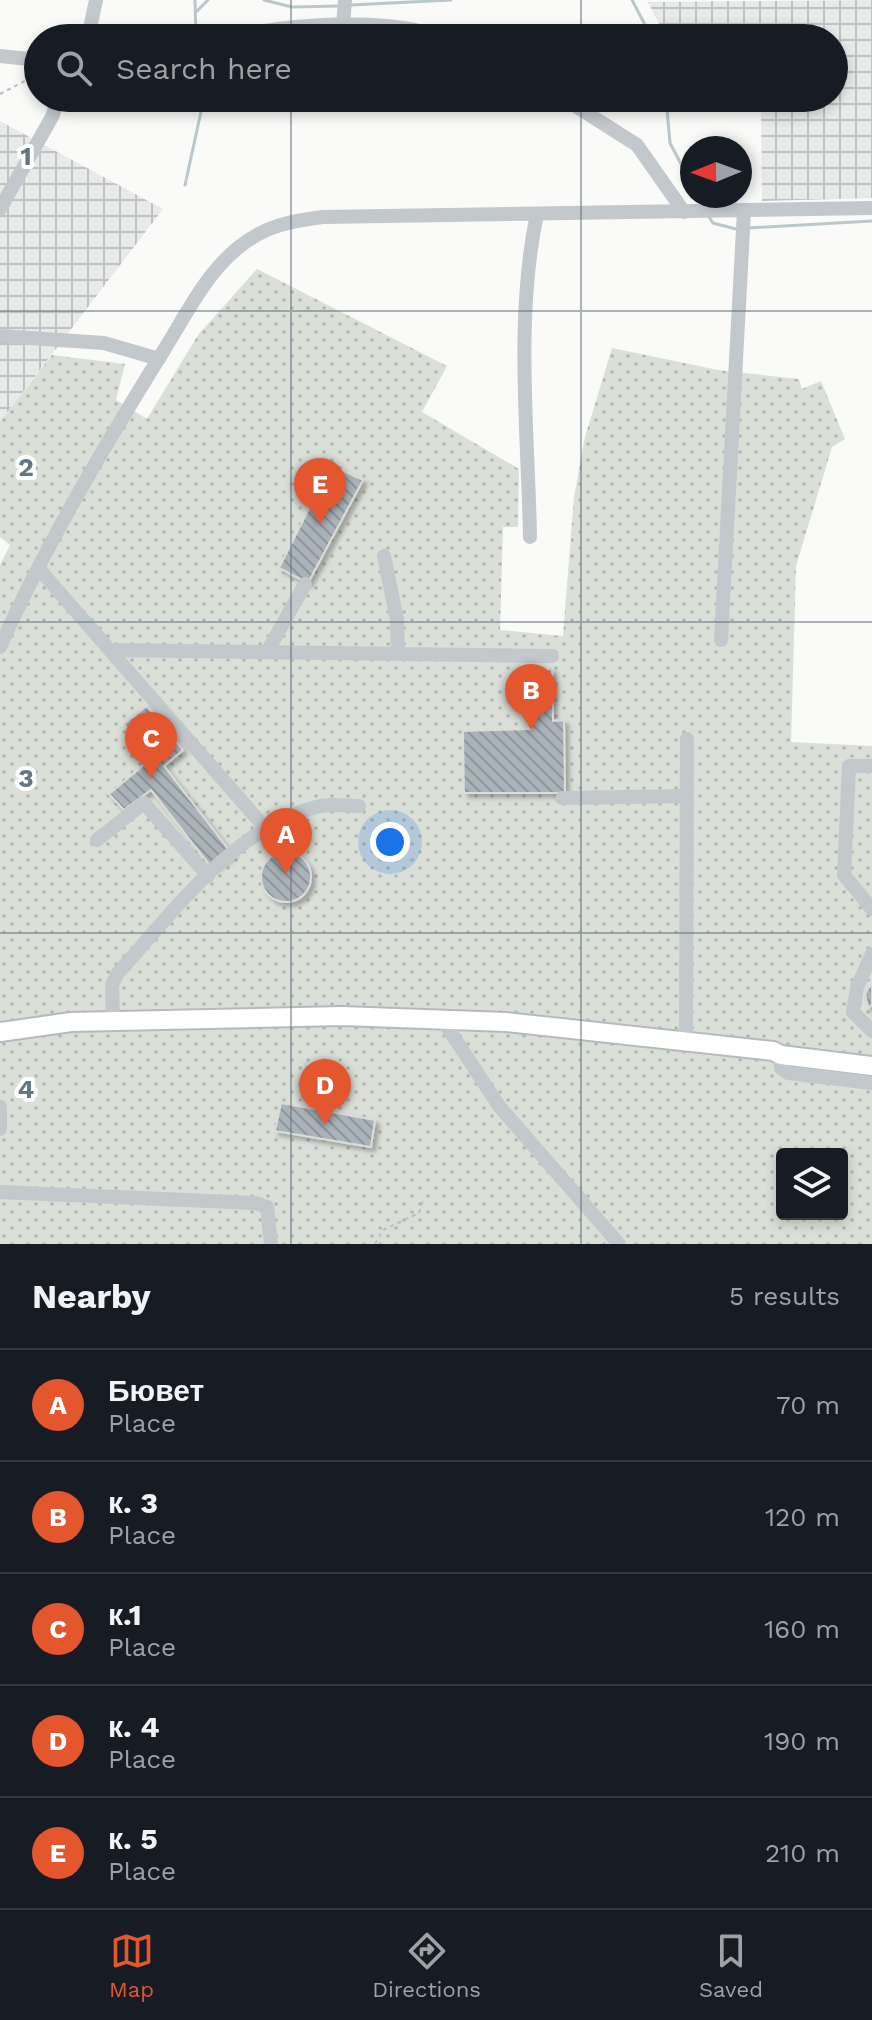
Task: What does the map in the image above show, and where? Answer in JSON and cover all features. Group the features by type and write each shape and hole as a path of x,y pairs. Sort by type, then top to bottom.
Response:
{"main road":[{"path":"0,1032 34,1025 113,1021 342,1016 442,1019 506,1022 686,1044 773,1051 781,1055 872,1066"}],"street":[{"path":"91,24 96,0"},
{"path":"343,24 345,0"},
{"path":"0,56 24,59"},
{"path":"0,209 54,112"},
{"path":"585,112 637,145 684,212"},
{"path":"0,647 5,621 39,569 210,276 236,249 280,223 323,217 872,208"},
{"path":"721,640 744,211"},
{"path":"530,537 526,323 528,256 537,214"},
{"path":"0,336 104,343 159,359"},
{"path":"384,556 397,620 398,654"},
{"path":"39,569 267,830"},
{"path":"267,652 305,584"},
{"path":"110,650 552,656"},
{"path":"686,1044 687,739"},
{"path":"872,766 849,766 844,875 872,909"},
{"path":"562,798 687,796"},
{"path":"97,840 144,803 208,876"},
{"path":"113,1021 112,985 117,974 208,876 267,830 320,806 359,806"},
{"path":"871,1028 853,1012 857,987 872,954"},
{"path":"442,1019 499,1106 619,1244"},
{"path":"781,1055 781,1068 788,1073 872,1083"},
{"path":"0,1107 0,1129"},
{"path":"0,1192 255,1203 267,1207 270,1214 271,1244"}],"path":[{"path":"0,94 24,81"},
{"path":"375,1244 383,1230 419,1213 423,1200"}],"shaded area":[{"path":"872,0 872,198 762,201 761,112 848,112 848,24 659,24 648,2"},
{"path":"0,121 163,209 0,422"},
{"path":"257,269 447,366 422,412 519,469 518,527 503,527 500,630 563,636 574,497 585,437 612,348 718,370 799,379 802,389 821,381 845,439 832,447 796,566 791,742 872,746 872,1244 0,1244 0,565 10,545 0,537 0,422 52,355 125,364 116,400 147,419 198,335"}],"building":[{"path":"331,465 363,480 308,583 279,568"},
{"path":"552,669 553,721 564,720 565,793 464,793 463,731 531,729 531,670"},
{"path":"147,706 183,750 164,766 232,854 212,868 151,790 124,810 109,794 151,759 124,724"},
{"path":"286,852 304,859 311,877 304,895 286,902 268,895 261,877 268,859"},
{"path":"872,982 872,1005 868,1008 865,994"},
{"path":"281,1103 375,1120 371,1147 275,1131"}],"waterway":[{"path":"195,0 196,24"},
{"path":"196,12 208,0"},
{"path":"264,0 292,7 340,6"},
{"path":"351,5 451,0"},
{"path":"632,0 645,24"},
{"path":"185,185 201,112"},
{"path":"667,112 670,143 680,162"},
{"path":"709,217 713,223 736,229"},
{"path":"748,228 872,221"}],"place":[{"name":"к. 5","path":"320,524"},
{"name":"к. 3","path":"531,730"},
{"name":"к.1","path":"151,778"},
{"name":"Бювет","path":"286,874"},
{"name":"к. 4","path":"325,1125"}]}
